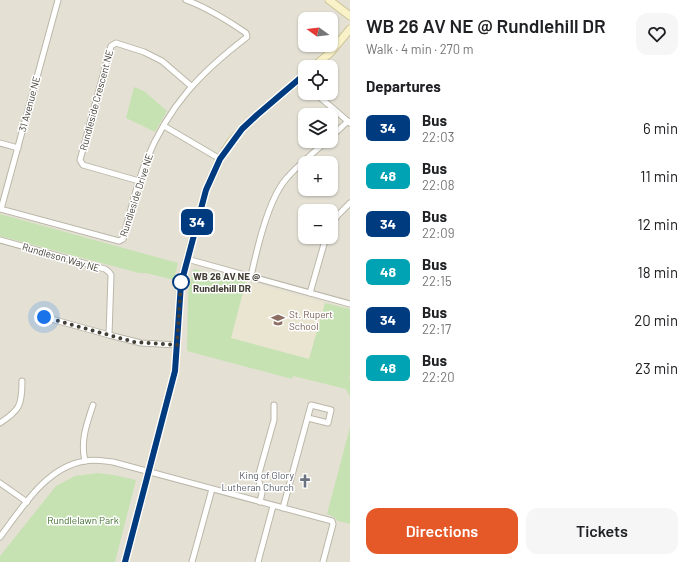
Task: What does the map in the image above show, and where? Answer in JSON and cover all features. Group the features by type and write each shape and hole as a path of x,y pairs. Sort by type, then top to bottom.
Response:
{"street":[{"name":"31 Avenue NE","path":"1,209 58,0"},
{"name":"Rundleside Drive NE","path":"1,209 119,241 123,239 149,155 172,112 191,86 220,58 247,37 246,33 220,16 186,0"},
{"path":"328,0 350,16"},
{"path":"321,60 334,48 350,29"},
{"name":"Rundleside Crescent NE","path":"140,181 83,165 80,160 111,46 116,43 144,52 162,60 191,86"},
{"path":"125,562 175,371 180,294 187,259 206,190 220,159 242,129 257,115 298,83"},
{"path":"323,100 349,122 338,131"},
{"path":"164,126 220,159"},
{"path":"0,143 18,148"},
{"path":"251,276 258,246 274,200 285,180 298,166 319,148"},
{"path":"338,215 350,203"},
{"name":"Rundleson Way NE","path":"0,240 105,269 109,272 111,275 109,334"},
{"path":"310,293 324,244"},
{"path":"187,259 350,304"},
{"path":"44,317 141,343 177,345"},
{"path":"0,423 13,414 22,399 22,381"},
{"path":"260,502 262,493 258,477 274,420 274,404"},
{"path":"85,461 83,448 85,428 94,405"},
{"path":"283,508 311,405 331,410 328,423 308,418"},
{"path":"0,537 27,502 43,484 56,473 69,466 85,461 113,462 332,521 334,524 323,562"},
{"path":"0,483 27,502"},
{"path":"192,562 212,489"},
{"path":"258,562 274,506"}],"shaded area":[{"path":"0,0 350,0 350,562 0,562"},
{"name":"St. Rupert School","path":"246,281 325,303 309,359 231,338"}],"green space":[{"path":"134,87 144,91 167,111 155,132 126,118"},
{"path":"0,214 178,263 174,280 146,273 139,273 0,236"},
{"path":"194,269 246,281 231,338 309,359 325,303 350,309 350,397 346,389 293,376 292,379 187,351 188,293"},
{"path":"350,427 350,524 338,521 334,517 327,514"},
{"name":"Rundlelawn Park","path":"98,473 136,480 115,562 0,562 0,556 56,486 75,476"}],"bus line":[{"name":"34","path":"125,562 175,371 181,284 206,190 220,159 242,129 298,80"}],"place":[{"name":"WB 26 AV NE @ Rundlehill DR","path":"181,282"},
{"name":"St. Rupert School","path":"278,320"},
{"name":"King of Glory Lutheran Church","path":"305,481"}],"route":[{"path":"44,317 134,342 177,345 181,282"}]}
